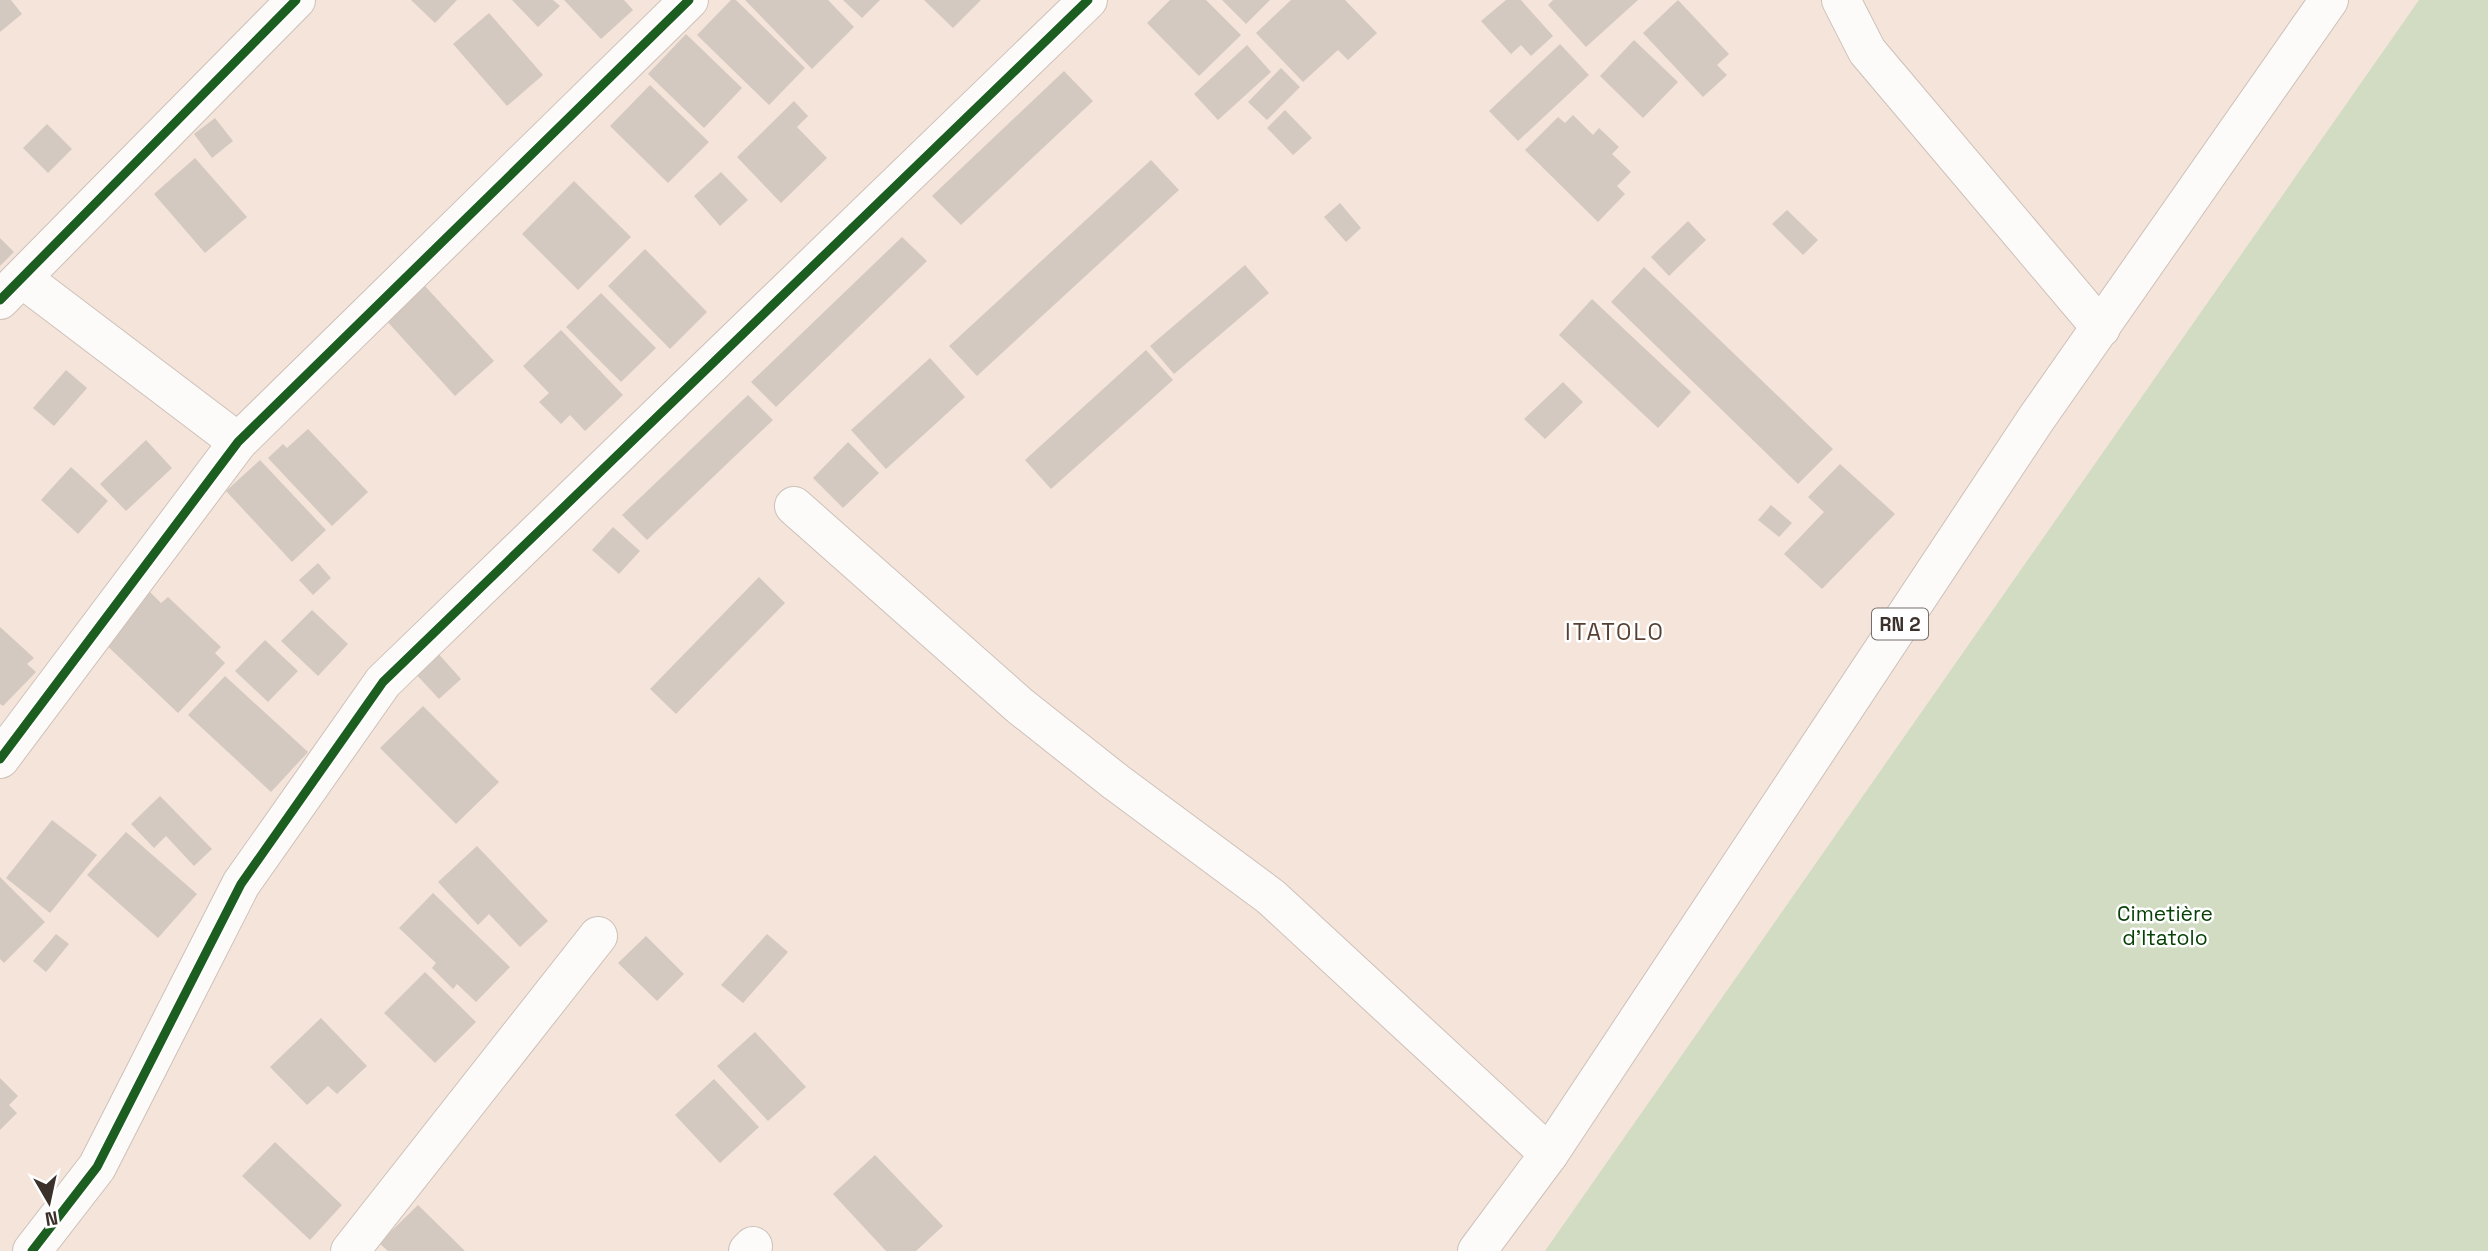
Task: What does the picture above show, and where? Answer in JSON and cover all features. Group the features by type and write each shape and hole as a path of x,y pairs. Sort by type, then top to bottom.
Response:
{"main road":[{"path":"237,442 12,289 296,0"},
{"path":"0,759 237,442 689,0"},
{"path":"32,1251 97,1167 241,884 383,682 1087,0"},
{"path":"1841,0 1867,51 2101,328"},
{"name":"RN 2","path":"1477,1251 1549,1154 2036,419 2329,0"},
{"path":"794,506 1020,706 1116,782 1271,897 1549,1154"},
{"path":"349,1251 597,936"}],"green space":[{"name":"Cimetière d'Itatolo","path":"2419,0 2488,0 2488,1251 1545,1251"}],"building":[{"path":"0,0 11,0 22,14 0,32"},
{"path":"411,0 457,0 435,23"},
{"path":"512,0 553,0 560,6 538,27"},
{"path":"564,0 624,0 633,10 601,39"},
{"path":"731,0 736,0 805,68 769,105 697,35"},
{"path":"745,0 828,0 854,27 812,69"},
{"path":"843,0 880,0 862,18"},
{"path":"924,0 981,0 953,28"},
{"path":"1170,0 1206,0 1241,35 1199,76 1147,23"},
{"path":"1222,0 1270,0 1246,24"},
{"path":"1291,0 1345,0 1377,33 1348,60 1338,50 1303,82 1256,33"},
{"path":"1506,0 1521,0 1553,36 1531,56 1521,45 1511,54 1481,21"},
{"path":"1553,0 1638,0 1586,47 1548,5"},
{"path":"1678,0 1729,54 1717,65 1727,75 1703,97 1643,33"},
{"path":"489,13 543,75 507,106 453,44"},
{"path":"686,34 742,88 704,128 648,74"},
{"path":"1634,40 1678,82 1643,118 1600,76"},
{"path":"1560,44 1589,75 1518,141 1489,111"},
{"path":"1247,45 1271,72 1218,120 1194,94"},
{"path":"1281,68 1300,87 1267,120 1248,102"},
{"path":"1064,71 1093,101 961,225 932,196"},
{"path":"650,85 709,142 668,183 610,126"},
{"path":"794,101 808,116 797,127 827,158 781,203 737,157"},
{"path":"1285,110 1312,138 1293,155 1267,128"},
{"path":"1573,115 1593,135 1599,128 1619,147 1612,154 1631,172 1617,186 1625,194 1598,222 1525,150 1558,117 1565,123"},
{"path":"215,118 233,141 212,158 194,134"},
{"path":"47,124 72,149 48,173 23,148"},
{"path":"195,158 247,217 205,253 154,194"},
{"path":"1151,160 1179,190 977,376 949,346"},
{"path":"721,172 748,200 720,226 694,196"},
{"path":"574,181 631,237 578,290 522,234"},
{"path":"1340,203 1361,228 1346,242 1324,217"},
{"path":"1787,210 1818,240 1803,255 1772,224"},
{"path":"1688,221 1706,240 1669,276 1651,257"},
{"path":"902,237 927,261 776,407 751,382"},
{"path":"0,238 14,252 0,266"},
{"path":"645,249 707,312 670,349 608,286"},
{"path":"1245,265 1269,293 1174,374 1150,346"},
{"path":"1644,267 1833,449 1798,484 1611,302"},
{"path":"424,285 494,361 455,396 385,319"},
{"path":"601,293 656,348 621,382 566,327"},
{"path":"1592,299 1691,392 1658,428 1559,335"},
{"path":"561,330 623,395 585,431 570,415 561,424 539,402 549,393 523,366"},
{"path":"1146,350 1173,380 1051,489 1025,460"},
{"path":"930,358 965,397 886,469 851,430"},
{"path":"66,370 87,388 54,426 33,408"},
{"path":"1563,382 1583,402 1545,439 1524,419"},
{"path":"748,395 773,420 647,540 622,515"},
{"path":"308,429 368,492 332,526 268,458 283,444 287,448"},
{"path":"146,440 172,468 126,511 100,484"},
{"path":"848,442 879,473 843,508 813,478"},
{"path":"260,460 326,530 292,562 226,491"},
{"path":"1840,464 1895,514 1822,589 1784,554 1824,512 1808,497"},
{"path":"71,467 108,501 78,534 41,500"},
{"path":"1771,505 1792,523 1779,537 1758,520"},
{"path":"613,527 640,551 619,574 592,550"},
{"path":"318,563 331,578 313,595 299,580"},
{"path":"759,577 785,603 676,714 650,689"},
{"path":"148,590 161,603 168,597 221,647 215,653 225,663 178,713 101,640"},
{"path":"312,610 348,644 318,676 281,641"},
{"path":"0,627 34,658 27,664 36,672 3,706 0,704"},
{"path":"265,640 298,671 268,702 235,671"},
{"path":"435,650 461,679 439,699 413,671"},
{"path":"225,676 308,752 271,792 188,715"},
{"path":"423,706 499,782 456,824 380,748"},
{"path":"160,796 212,849 194,866 166,836 154,848 131,824"},
{"path":"52,820 97,855 50,913 6,878"},
{"path":"126,832 197,894 158,938 87,875"},
{"path":"477,846 548,921 520,947 489,914 478,925 438,882"},
{"path":"0,877 45,922 4,963 0,959"},
{"path":"433,893 510,967 476,1002 457,984 453,989 432,968 436,963 399,928"},
{"path":"56,934 69,944 46,972 33,961"},
{"path":"767,934 788,952 743,1003 721,985"},
{"path":"646,936 684,974 657,1001 618,963"},
{"path":"425,972 476,1022 435,1063 384,1013"},
{"path":"321,1018 367,1066 337,1094 328,1086 307,1105 270,1067"},
{"path":"755,1032 806,1087 768,1121 717,1066"},
{"path":"0,1078 18,1096 9,1105 17,1113 0,1130"},
{"path":"714,1079 759,1127 720,1163 675,1115"},
{"path":"275,1142 342,1205 310,1240 242,1176"},
{"path":"875,1155 943,1226 916,1251 886,1251 833,1194"},
{"path":"418,1205 465,1251 388,1251 379,1243"}],"cycle path":[{"path":"0,300 296,0"},
{"path":"0,759 238,442 689,0"},
{"path":"32,1251 97,1167 241,884 383,682 1088,0"}],"district":[{"name":"ITATOLO","path":"1615,632"}]}
